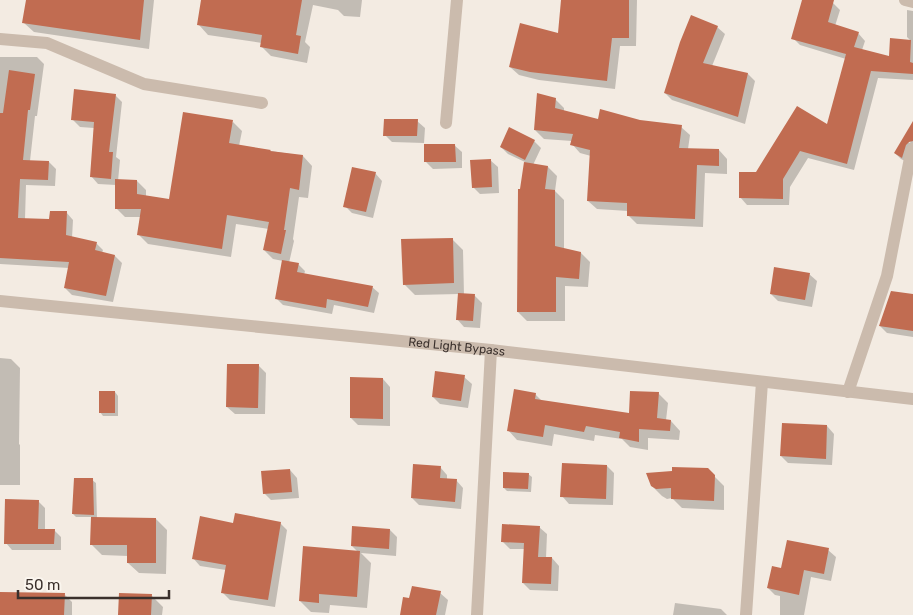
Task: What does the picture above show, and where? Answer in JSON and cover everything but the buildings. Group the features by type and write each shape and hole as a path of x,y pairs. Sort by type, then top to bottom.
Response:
{"street":[{"path":"446,124 457,0"},
{"path":"905,0 913,2"},
{"path":"0,39 47,43 144,84 262,103"},
{"path":"848,392 887,276 913,149"},
{"name":"Red Light Bypass","path":"0,301 491,350 913,399"},
{"path":"477,615 491,350"},
{"path":"746,615 762,382"}]}
